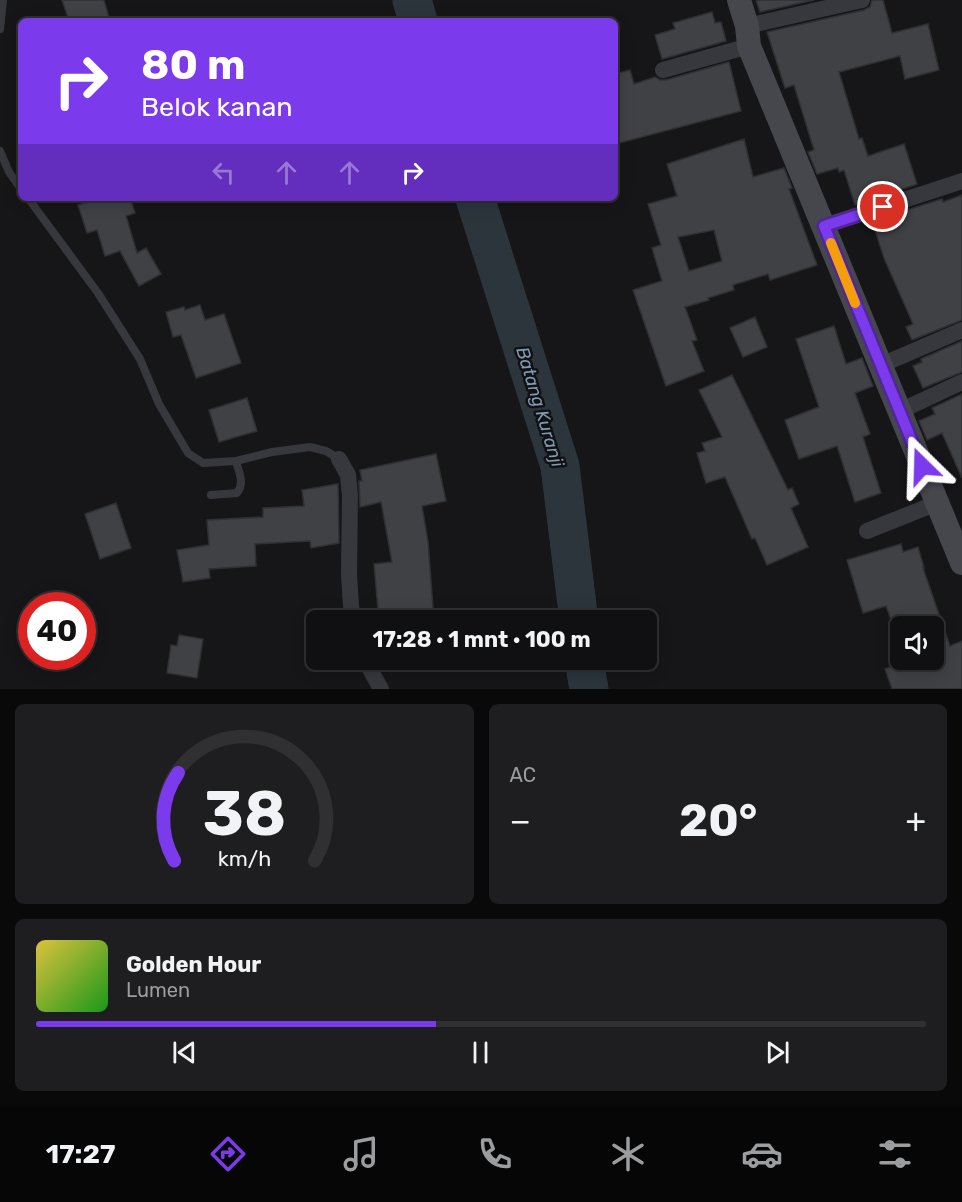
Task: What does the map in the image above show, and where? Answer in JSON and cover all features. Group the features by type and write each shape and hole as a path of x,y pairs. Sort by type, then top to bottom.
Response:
{"street":[{"path":"739,0 748,36 962,563"},
{"path":"663,70 748,36 862,0"},
{"path":"824,226 962,181"},
{"path":"881,366 962,330"},
{"path":"900,411 962,382"},
{"path":"339,459 348,475 350,496 349,575 353,610"},
{"path":"867,531 937,502"},
{"path":"371,670 381,689"}],"lane":[{"path":"0,29 3,0"},
{"path":"0,151 9,172 18,185"},
{"path":"30,201 98,293 140,359 159,404 188,453 203,463 236,461 272,452 310,447 326,451 339,459"},
{"path":"211,495 237,493 242,487 236,461"}],"building":[{"path":"62,0 104,0 109,18 68,18"},
{"path":"756,0 814,0 760,12"},
{"path":"872,0 883,0 892,33 928,24 939,70 905,79 900,56 839,72 859,139 862,138 868,156 904,144 917,184 855,205 844,170 839,172 838,168 817,174 808,152 814,150 794,85 785,88 767,32 864,10 870,7"},
{"path":"712,12 715,23 721,22 726,41 662,59 655,35 675,29 673,23"},
{"path":"729,62 741,111 618,143 618,73 630,70 634,84 655,77 666,80"},
{"path":"744,139 753,177 784,168 792,188 789,189 817,265 770,280 768,274 733,285 734,290 685,307 697,340 692,341 704,371 666,386 633,290 662,281 652,248 661,245 648,204 677,196 667,164","holes":["714,230 722,261 689,271 678,237"]},
{"path":"962,195 962,320 912,340 906,327 913,324 884,258 872,221"},
{"path":"91,201 131,201 135,213 126,216 137,253 146,248 161,274 139,286 120,251 105,256 97,230 87,233 78,205"},
{"path":"200,305 205,320 224,314 241,363 196,378 181,335 173,337 166,312 184,307 185,310"},
{"path":"755,317 767,347 743,357 730,328"},
{"path":"834,326 846,364 862,358 873,386 855,393 870,434 863,437 881,493 855,502 837,446 799,459 785,420 819,407 796,339"},
{"path":"962,341 962,372 923,388 913,366 922,362 921,359"},
{"path":"732,375 788,490 792,488 799,504 791,508 808,547 767,565 755,538 752,539 725,477 706,483 697,453 705,451 702,443 722,437 699,390"},
{"path":"962,394 962,478 942,433 927,440 919,421 935,414 932,408"},
{"path":"247,398 257,431 219,442 209,410"},
{"path":"436,454 446,501 422,506 428,542 433,610 378,610 374,564 392,562 381,502 360,507 359,481 362,481 360,470"},
{"path":"338,484 339,543 311,548 310,541 255,544 256,566 209,569 210,578 183,582 177,550 209,545 207,520 263,517 263,508 304,506 302,490"},
{"path":"116,503 131,548 100,559 85,514"},
{"path":"901,544 903,552 918,547 940,616 890,617 886,606 863,613 847,560"},
{"path":"944,629 950,646 962,641 962,689 892,689 885,669 890,667 890,670 944,670"},
{"path":"179,635 203,639 197,678 167,673 171,645 177,646"}],"waterway":[{"name":"Batang Kuranji","path":"412,0 417,18"},
{"name":"Batang Kuranji","path":"476,201 560,466 578,610"},
{"name":"Batang Kuranji","path":"586,670 589,689"}],"slow traffic":[{"path":"831,243 855,303"}],"route":[{"path":"883,207 824,226 922,466"}]}
